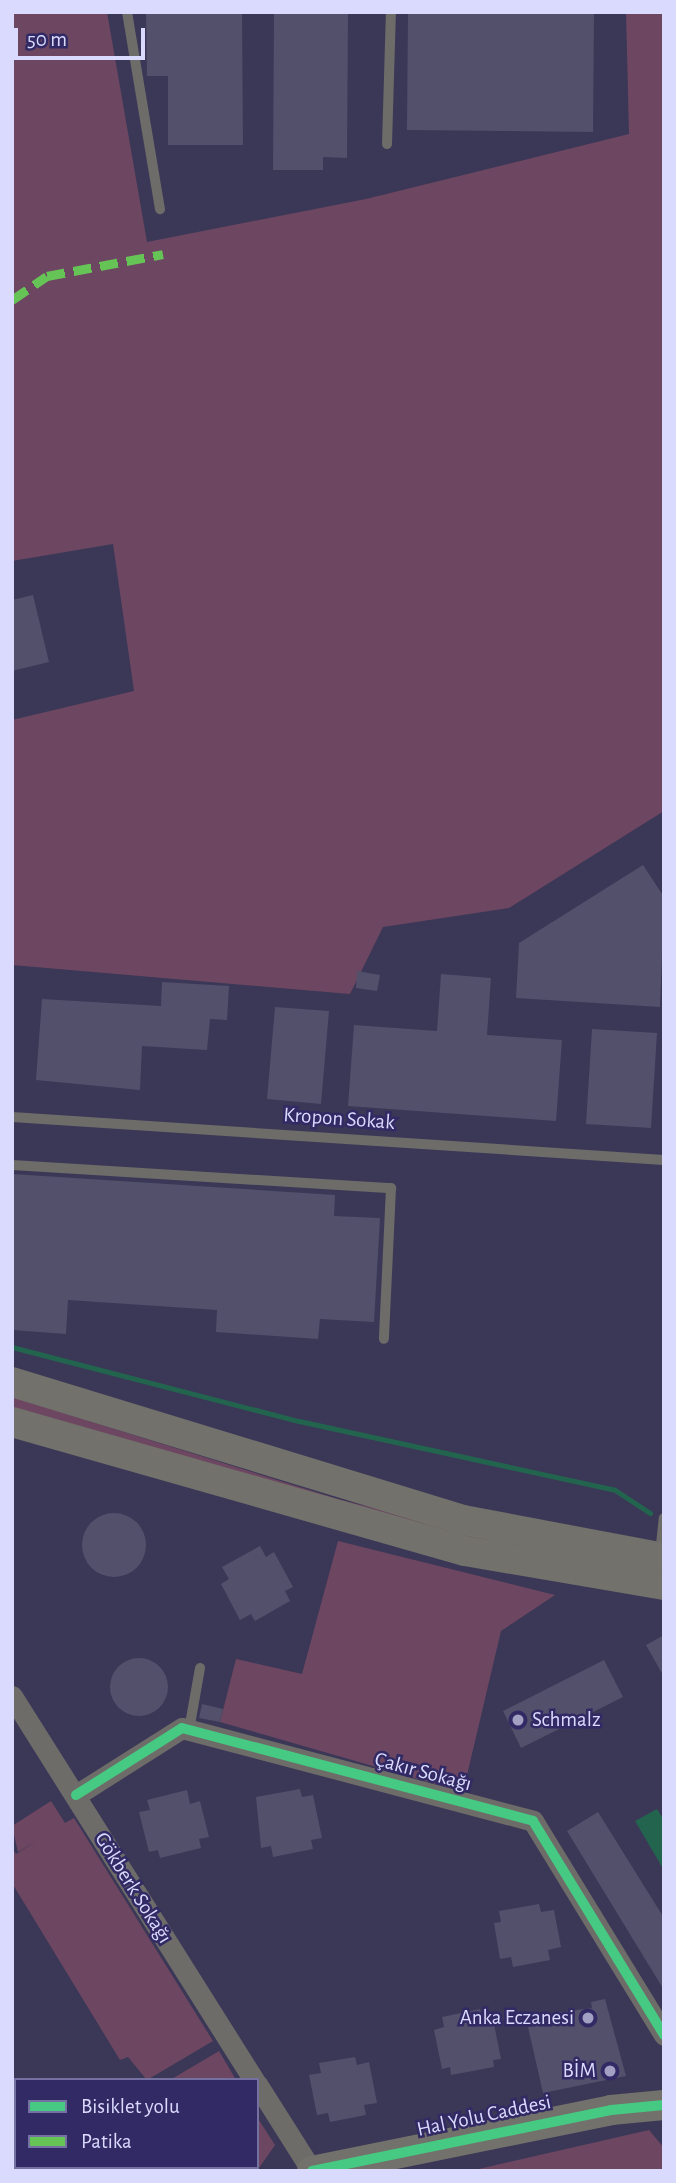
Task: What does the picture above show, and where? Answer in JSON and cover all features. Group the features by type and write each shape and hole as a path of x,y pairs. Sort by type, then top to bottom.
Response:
{"main road":[{"path":"12,1382 463,1520 662,1567"},
{"path":"12,1422 465,1551 662,1567"},
{"name":"Hal Yolu Caddesi","path":"312,2171 611,2110 664,2107"},
{"name":"Hal Yolu Caddesi","path":"411,2171 664,2107"}],"street":[{"name":"Gökberk Sokağı","path":"12,1696 253,2078"},
{"path":"76,1795 182,1728 189,1730"},
{"name":"Çakır Sokağı","path":"189,1730 533,1821 664,2035"},
{"path":"259,2087 312,2171"}],"lane":[{"path":"127,12 160,209"},
{"path":"387,144 391,12"},
{"name":"Kropon Sokak","path":"12,1117 664,1160"},
{"path":"12,1165 391,1188 384,1339"},
{"path":"662,1567 664,1518"},
{"path":"189,1730 200,1668"}],"shaded area":[{"path":"12,12 107,12 147,242 366,199 629,134 626,12 664,12 664,811 509,908 383,927 350,994 12,965 12,720 134,691 113,544 12,561"},
{"path":"12,1397 338,1499 544,1552 456,1538 12,1408"},
{"path":"338,1541 555,1595 501,1631 463,1792 220,1722 236,1659 302,1674"},
{"path":"51,1801 65,1823 74,1818 213,2041 150,2078 145,2078 128,2057 120,2060 12,1883 12,1848 16,1854 38,1840 18,1852 12,1826"},
{"path":"657,1809 664,1820 662,1867 635,1821"},
{"path":"219,2051 235,2078 173,2078"},
{"path":"259,2120 275,2145 259,2168"},
{"path":"649,2130 664,2148 664,2171 470,2171"}],"building":[{"path":"146,12 242,12 243,145 168,145 168,76 147,76"},
{"path":"274,12 348,12 347,158 323,157 323,170 273,170"},
{"path":"408,12 594,12 593,132 407,130"},
{"path":"33,595 49,662 12,671 12,600"},
{"path":"643,865 664,897 660,1007 516,998 519,943"},
{"path":"357,971 380,975 377,991 356,988"},
{"path":"441,974 491,978 487,1035 562,1040 556,1121 348,1106 354,1025 437,1031"},
{"path":"162,982 229,986 227,1020 210,1019 207,1050 142,1046 140,1090 36,1080 42,999 161,1006"},
{"path":"275,1007 329,1011 321,1104 267,1099"},
{"path":"592,1029 657,1033 651,1128 586,1124"},
{"path":"12,1174 335,1195 334,1216 380,1218 374,1322 320,1319 318,1339 216,1332 217,1310 68,1300 66,1334 12,1330"},
{"path":"114,1513 132,1519 140,1527 146,1545 140,1563 132,1571 114,1577 96,1571 88,1563 82,1545 88,1527 96,1519"},
{"path":"260,1546 266,1557 274,1552 293,1587 285,1591 290,1601 255,1621 251,1614 240,1620 221,1584 229,1579 222,1567"},
{"path":"664,1635 664,1677 646,1645"},
{"path":"139,1658 150,1660 163,1671 168,1687 166,1698 155,1711 139,1716 128,1714 115,1703 110,1687 112,1676 123,1663"},
{"path":"604,1660 623,1697 521,1748 503,1711"},
{"path":"202,1704 223,1709 220,1722 199,1718"},
{"path":"300,1789 302,1797 313,1795 322,1838 311,1840 313,1849 273,1857 271,1846 261,1848 256,1797"},
{"path":"187,1790 190,1804 200,1801 209,1837 199,1839 201,1848 160,1858 158,1850 149,1852 139,1812 150,1810 147,1800"},
{"path":"598,1812 664,1918 664,1990 567,1831"},
{"path":"539,1904 541,1912 554,1910 561,1947 548,1950 550,1960 513,1967 511,1957 500,1959 494,1923 501,1922 499,1911"},
{"path":"605,1999 626,2076 543,2093 528,2027 535,2026 532,2016 592,2008 591,2002"},
{"path":"480,2009 483,2021 493,2019 501,2059 493,2060 494,2067 451,2075 450,2067 442,2069 434,2030 444,2027 442,2017"},
{"path":"355,2057 357,2065 369,2062 377,2103 364,2105 366,2115 330,2122 328,2113 317,2115 309,2075 321,2073 319,2063"}],"waterway":[{"path":"12,1347 299,1421 615,1490 650,1513"}],"marked path":[{"path":"12,300 47,276 163,254"}],"cycle path":[{"path":"76,1795 182,1728 533,1821 664,2035"},
{"path":"312,2171 611,2110 664,2105"}],"place":[{"name":"Schmalz","path":"518,1720"},
{"name":"Anka Eczanesi","path":"588,2018"},
{"name":"BİM","path":"610,2071"}]}
